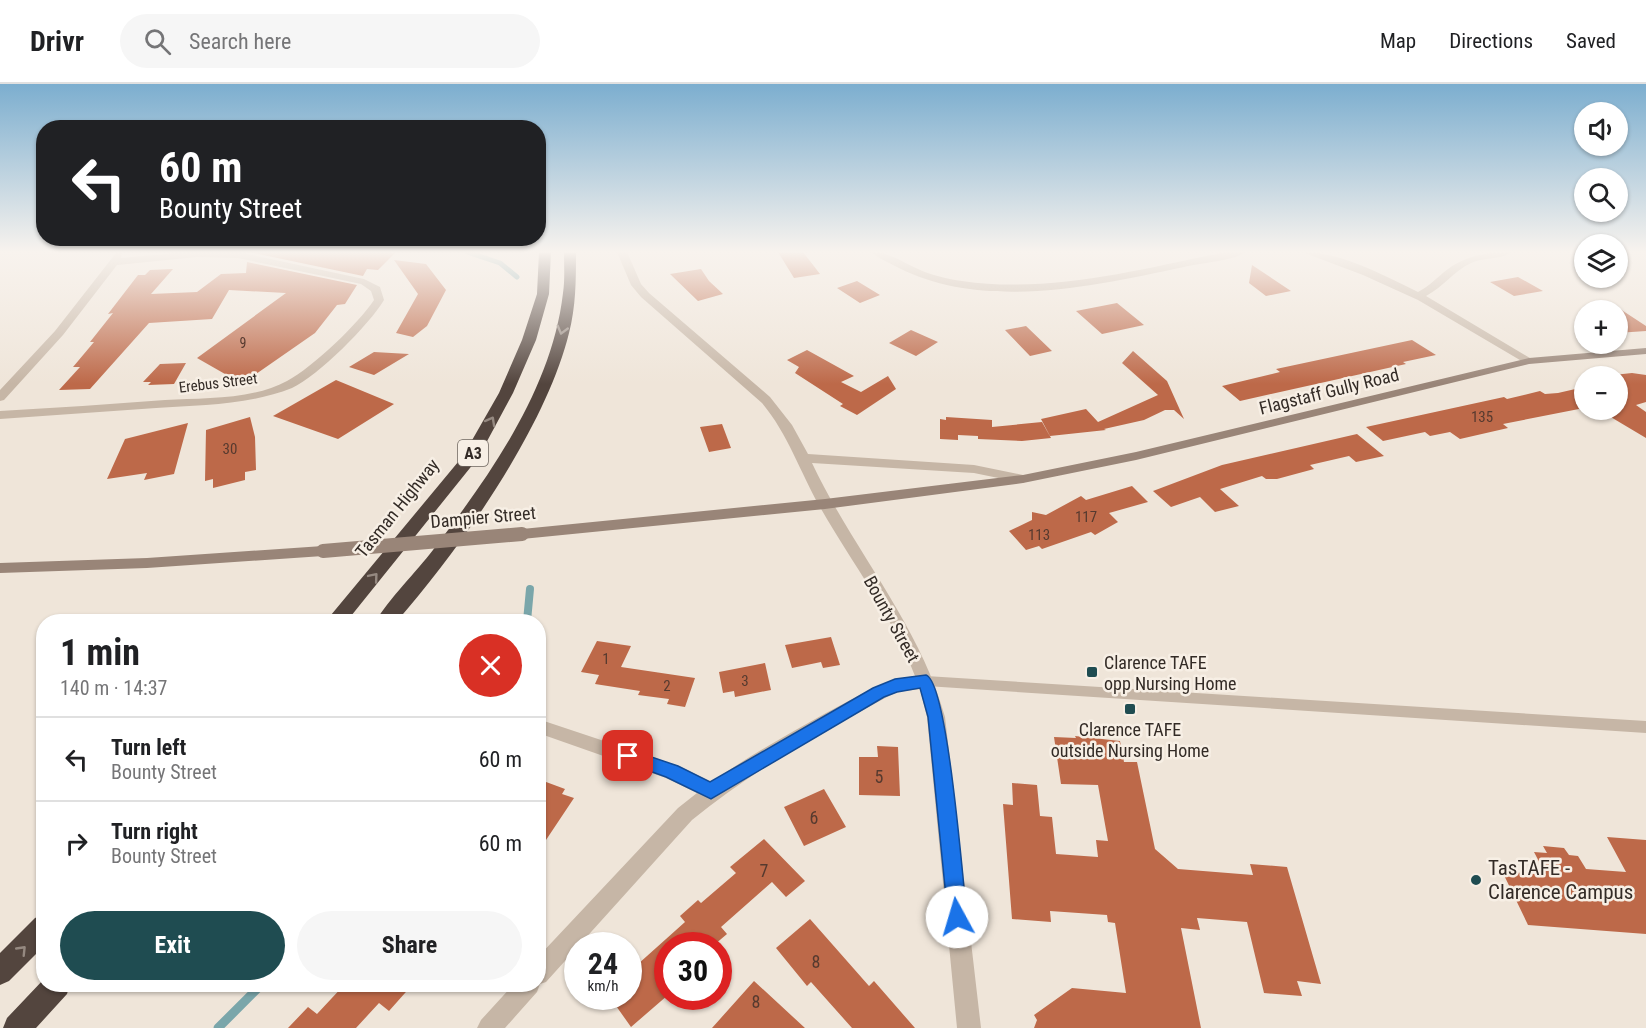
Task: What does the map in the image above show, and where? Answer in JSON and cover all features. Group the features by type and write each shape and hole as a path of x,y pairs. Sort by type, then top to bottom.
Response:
{"highway":[{"name":"Tasman Highway","path":"342,614 470,458 507,393 529,340 542,296"},
{"name":"A3","path":"391,614 480,500 529,416 558,345 570,296"},
{"path":"0,972 36,935"},
{"path":"17,1028 50,992"}],"street":[{"path":"0,398 59,333 88,296"},
{"name":"Erebus Street","path":"0,415 222,400 265,393 290,384 312,369 370,314 379,300 378,296"},
{"path":"646,296 771,405 806,458 825,504"},
{"path":"1419,296 1529,361"},
{"name":"Flagstaff Gully Road","path":"825,504 1023,479 1125,459 1529,361 1646,351"},
{"name":"Flagstaff Gully Road","path":"806,458 974,469 1023,479"},
{"name":"Dampier Street","path":"0,568 147,563 323,551 825,504"},
{"name":"Bounty Street","path":"546,965 685,814 711,791 738,773 879,693 901,684 926,681 903,634 825,504"},
{"path":"926,681 936,717 969,1028"},
{"path":"546,728 672,772 711,791"},
{"path":"489,1028 522,992"}],"lane":[{"path":"926,681 1646,727"}],"building":[{"path":"122,296 225,296 212,319 149,323 90,389 59,390 80,367 73,367 94,342 90,342 113,313 108,314"},
{"path":"282,296 350,296 345,304 337,305 315,333 256,374 239,382 197,358"},
{"path":"417,296 443,296 427,326 413,337 396,333"},
{"path":"693,296 716,296 698,301"},
{"path":"849,296 877,296 860,303"},
{"path":"1117,303 1144,325 1102,334 1076,311"},
{"path":"1628,314 1646,326 1646,331 1628,332"},
{"path":"1026,326 1052,351 1030,356 1005,330"},
{"path":"911,330 938,342 916,356 889,343"},
{"path":"1412,340 1436,355 1403,362 1406,364 1240,401 1222,386 1280,372 1276,369"},
{"path":"807,350 854,376 841,382 861,392 888,376 896,389 857,415 840,406 843,404 795,373 799,367 787,360"},
{"path":"1133,351 1167,381 1184,419 1174,410 1165,410 1144,420 1104,429 1106,430 1050,436 1041,419 1086,409 1098,422 1158,395 1122,363"},
{"path":"374,352 409,354 374,375 349,367"},
{"path":"186,363 174,384 148,385 151,382 143,382 160,364"},
{"path":"1628,373 1646,375 1646,402 1636,405 1646,412 1646,438 1616,420 1628,420"},
{"path":"336,380 394,404 338,439 273,416"},
{"path":"1574,389 1574,410 1503,424 1508,428 1460,439 1450,432 1430,436 1425,432 1383,441 1366,427 1504,397 1507,399 1540,391 1545,394"},
{"path":"250,417 255,437 256,470 245,472 245,480 213,488 213,479 205,481 206,430"},
{"path":"946,417 992,420 992,427 1042,422 1051,438 1022,441 978,439 978,436 958,435 958,440 940,439 940,419 946,420"},
{"path":"188,423 174,474 144,480 147,473 107,479 125,439"},
{"path":"722,424 731,448 709,452 700,427"},
{"path":"1357,434 1384,456 1356,462 1349,456 1310,465 1314,469 1277,479 1266,479 1262,476 1220,489 1239,506 1215,512 1200,497 1171,507 1153,491 1222,465"},
{"path":"1132,486 1148,502 1109,513 1118,522 1095,535 1091,532 1042,549 1039,546 1026,550 1009,531 1032,520 1032,512 1046,515 1081,496 1086,500"},
{"path":"831,637 840,665 823,668 821,662 792,668 785,645"},
{"path":"597,641 631,646 621,667 695,678 685,707 667,704 669,699 638,695 640,691 595,684 599,675 581,672"},
{"path":"765,663 771,690 735,697 734,691 723,693 719,672"},
{"path":"1075,736 1120,741 1124,762 1137,762 1155,849 1178,869 1253,875 1250,864 1287,867 1321,984 1297,981 1302,996 1264,993 1247,922 1197,918 1200,930 1181,928 1201,1028 1034,1028 1037,1020 1034,1015 1072,988 1126,993 1115,923 1108,922 1107,915 1050,911 1051,922 1012,919 1003,804 1013,805 1012,783 1037,785 1040,816 1052,817 1056,854 1098,857 1096,840 1108,841 1098,785 1061,784 1054,737 1076,738"},
{"path":"877,746 898,747 900,796 859,795 859,757 878,757"},
{"path":"546,782 565,789 562,794 574,798 546,840"},
{"path":"824,789 846,827 804,846 784,807"},
{"path":"1607,837 1646,840 1646,934 1528,925 1502,871 1546,875 1534,852 1547,853 1543,846 1564,848 1569,855 1578,856 1586,869 1626,872"},
{"path":"764,839 805,881 786,897 772,882 721,927 725,932 674,932 685,922 680,916 698,900 701,903 736,873 730,867"},
{"path":"810,919 869,986 874,981 915,1028 852,1028 811,982 807,986 776,948"},
{"path":"654,950 654,1007 631,1027 619,1010 642,1010 642,960"},
{"path":"754,981 805,1028 712,1028 728,1010 732,1010 732,1006"},
{"path":"338,992 406,992 389,1011 379,1003 356,1028 288,1028 308,1007 317,1014"}],"waterway":[{"path":"528,614 530,589"},
{"path":"218,1028 254,992"}],"place":[{"name":"Clarence TAFE opp Nursing Home","path":"1092,672"},
{"name":"Clarence TAFE outside Nursing Home","path":"1130,709"},
{"name":"TasTAFE - Clarence Campus","path":"1476,880"}],"route":[{"path":"628,756 672,772 711,791 738,773 879,693 908,682 926,681 933,697 936,717 957,917"}]}
